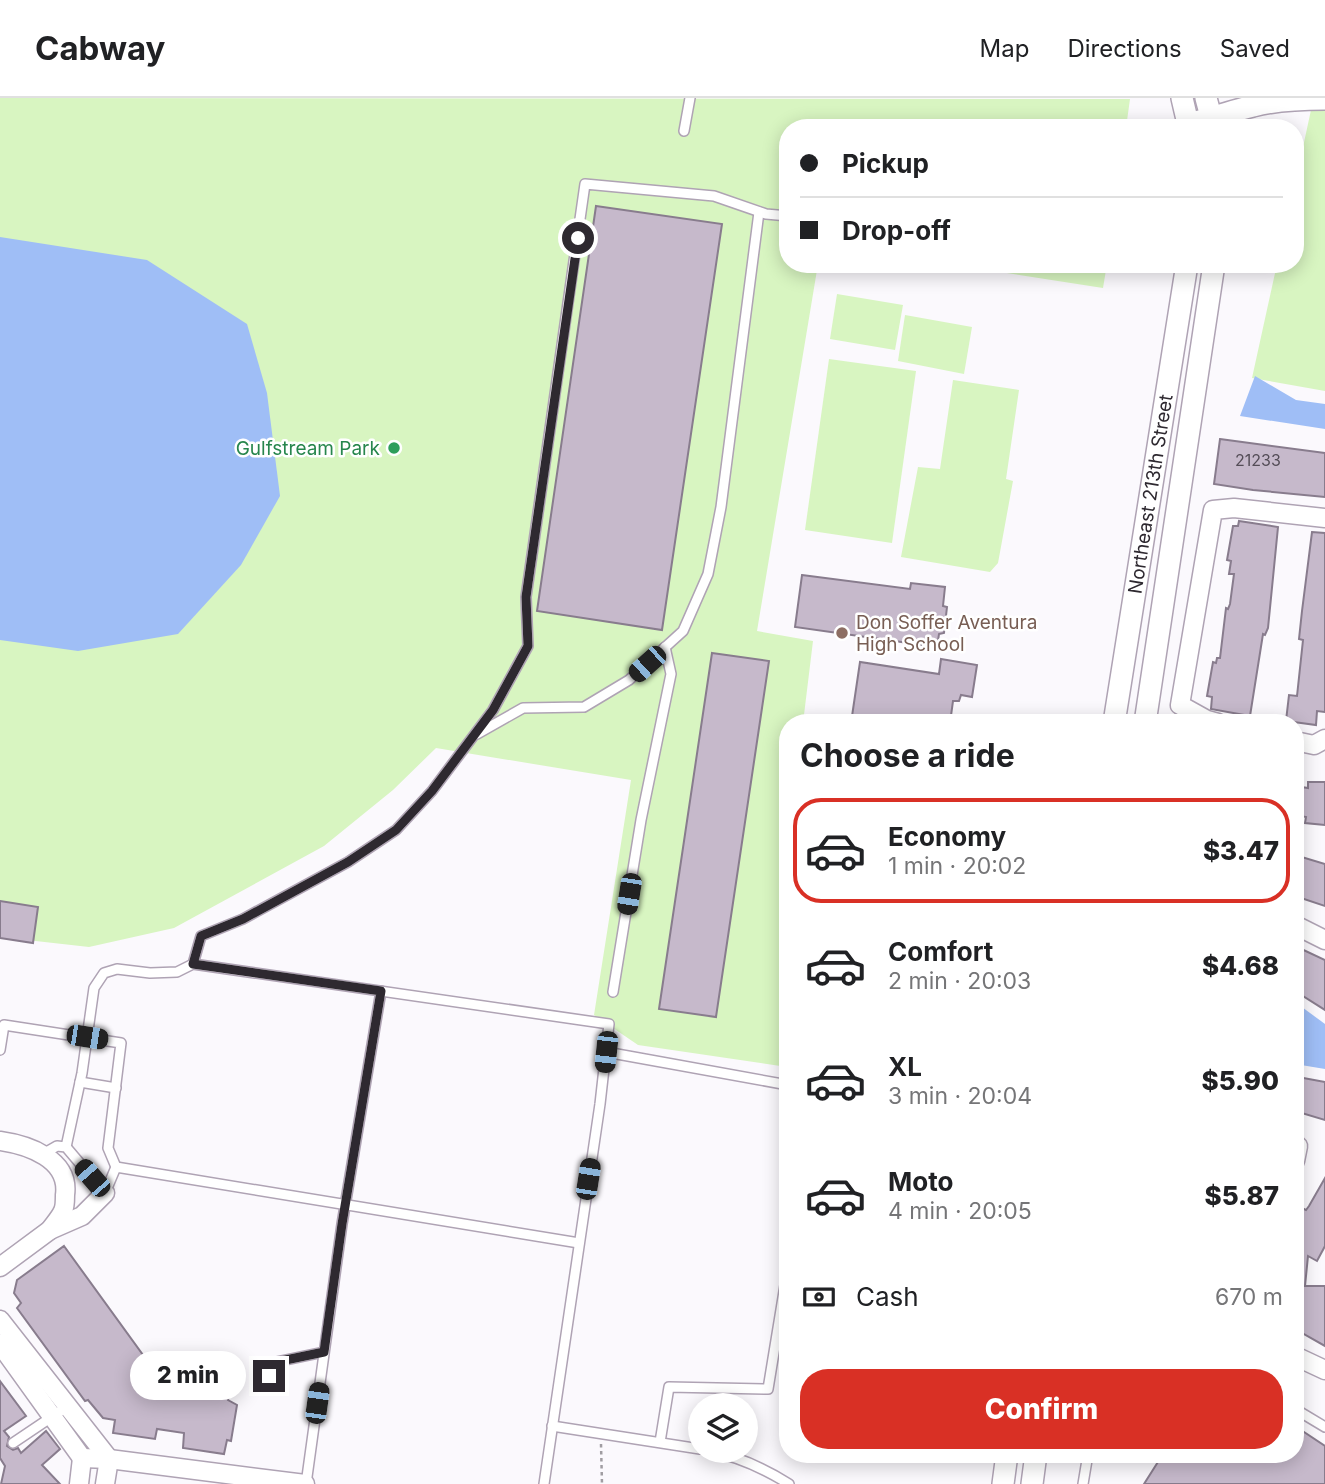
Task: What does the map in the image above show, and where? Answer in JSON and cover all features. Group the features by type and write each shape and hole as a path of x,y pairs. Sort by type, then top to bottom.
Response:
{"street":[{"path":"1182,98 1186,119"},
{"path":"1206,98 1212,119"},
{"path":"1223,119 1256,105 1325,99"},
{"name":"Northeast 213th Street","path":"1116,714 1139,599 1186,273"},
{"name":"Northeast 213th Street","path":"1146,714 1158,609 1213,273"},
{"path":"1196,714 1180,705 1213,510 1234,508 1325,518"},
{"path":"1304,743 1314,745 1325,739"},
{"path":"1304,930 1325,940"},
{"path":"0,1141 22,1144 43,1154 59,1168 66,1188 63,1211 50,1230"},
{"path":"0,1267 50,1230 82,1216 105,1193"},
{"path":"0,1320 60,1411 82,1458 79,1484"},
{"path":"0,1344 60,1411 108,1459"},
{"path":"1304,1360 1325,1370"},
{"path":"82,1458 108,1459 299,1484"},
{"path":"105,1484 108,1459"},
{"path":"1003,1484 1006,1463"},
{"path":"1032,1484 1034,1463"}],"lane":[{"path":"684,131 690,98"},
{"path":"193,964 201,936 243,919 348,862 396,830 432,791 493,710 528,646 526,597 585,184 714,196 759,212 779,215"},
{"path":"474,736 523,708 584,707 629,680 683,631 708,574 721,507 759,212"},
{"path":"613,992 641,820 671,674 665,647"},
{"path":"66,1147 80,1082 94,988 104,973 117,969 150,973 177,972 193,964 609,1024 544,1484"},
{"path":"299,1484 324,1352 381,991"},
{"path":"0,1050 4,1025 121,1043 108,1148 116,1167 105,1193 66,1147 57,1146 43,1154"},
{"path":"606,1052 779,1083"},
{"path":"80,1082 116,1088"},
{"path":"116,1167 579,1243"},
{"path":"660,1442 669,1387 768,1389 779,1322"},
{"path":"262,1390 276,1362 324,1352"},
{"path":"13,1443 60,1411"},
{"path":"1304,1414 1325,1427"},
{"path":"552,1426 688,1447"},
{"path":"748,1463 768,1471 789,1484"},
{"path":"1083,1484 1086,1463"}],"path":[{"path":"600,1433 602,1484"}],"green space":[{"name":"Gulfstream Park","path":"0,98 1130,99 1127,119 779,119 779,273 817,273 757,631 813,641 804,714 779,714 779,1066 638,1045 594,1015 631,780 436,748 393,790 324,846 174,928 89,947 0,937"},
{"path":"1325,108 1325,391 1252,378 1275,273 1304,273 1304,142 1311,110"},
{"path":"1007,273 1106,273 1103,288"},
{"path":"837,294 903,305 895,350 830,339"},
{"path":"905,315 972,327 964,374 898,361"},
{"path":"829,359 916,371 892,543 805,530"},
{"path":"953,380 1019,390 1006,479 1013,481 998,563 990,572 901,557 918,467 940,469"}],"water":[{"path":"0,237 147,260 247,324 267,393 280,496 241,565 178,634 78,651 0,640"},
{"path":"1255,376 1296,400 1325,404 1325,429 1240,416"},
{"path":"1304,1009 1325,1024 1325,1069 1304,1066"}],"building":[{"path":"596,206 722,224 662,630 537,611"},
{"path":"1220,439 1325,453 1325,497 1214,484"},
{"path":"1239,521 1278,527 1268,628 1265,635 1263,634 1250,714 1211,709 1212,697 1207,696 1213,662 1216,663 1217,658 1220,658 1226,608 1228,609 1230,604 1234,574 1229,574 1231,561 1227,560 1233,526 1238,526"},
{"path":"1312,532 1325,533 1325,712 1317,711 1316,725 1304,723 1304,714 1287,714 1289,695 1297,696 1303,640 1299,639"},
{"path":"802,575 910,589 911,583 945,587 943,606 947,607 944,633 939,634 937,647 795,627"},
{"path":"712,653 769,661 716,1017 659,1009"},
{"path":"941,659 977,665 972,697 961,695 959,701 953,701 951,714 852,714 860,662 939,674"},
{"path":"1308,782 1325,782 1325,825 1305,823 1304,787 1308,788"},
{"path":"1304,858 1325,864 1325,906 1304,899"},
{"path":"0,901 38,907 33,943 0,938"},
{"path":"1304,950 1325,960 1325,1010 1304,997"},
{"path":"1304,1078 1325,1082 1325,1120 1304,1114"},
{"path":"1325,1178 1325,1246 1317,1261 1308,1256 1305,1286 1325,1286 1325,1346 1304,1334 1304,1209 1309,1206"},
{"path":"64,1246 146,1359 219,1371 231,1379 228,1400 237,1405 231,1441 227,1440 224,1454 183,1448 184,1433 157,1429 155,1439 113,1433 115,1420 103,1418 88,1400 85,1401 17,1308 21,1303 14,1293 17,1280"},
{"path":"0,1381 26,1416 4,1431 9,1437 7,1446 13,1450 18,1448 21,1453 46,1431 60,1449 42,1465 60,1484 1,1484 5,1466 0,1458"},
{"path":"1304,1432 1325,1446 1325,1484 1144,1484 1157,1463 1304,1463"}],"place":[{"name":"Gulfstream Park","path":"394,448"},
{"name":"Don Soffer Aventura High School","path":"842,633"}],"route":[{"path":"269,1376 276,1362 324,1352 342,1224 381,991 193,964 201,936 243,919 348,862 396,830 432,791 493,710 528,646 526,597 578,238"}]}
